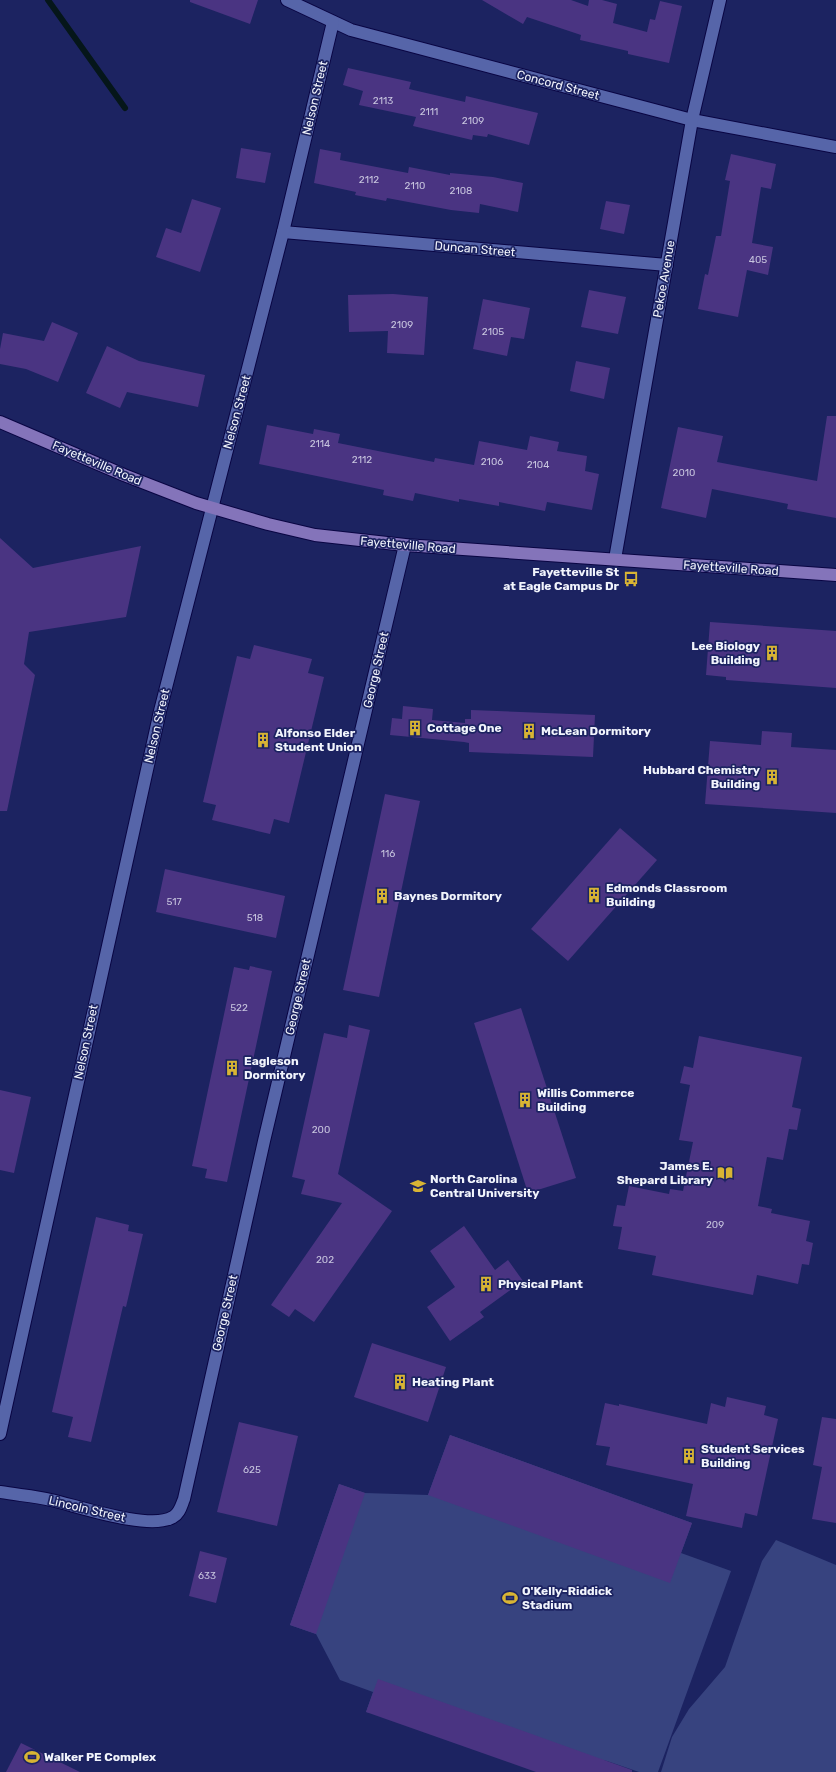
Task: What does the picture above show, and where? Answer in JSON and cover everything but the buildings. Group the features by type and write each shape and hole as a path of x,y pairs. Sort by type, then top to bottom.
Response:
{"main road":[{"name":"Fayetteville Road","path":"0,422 124,475 212,508 315,535 405,546 836,575"}],"street":[{"name":"Pekoe Avenue","path":"615,559 692,120 720,0"},
{"name":"Concord Street","path":"291,1 351,30 692,120 836,147"},
{"name":"Nelson Street","path":"0,1434 160,711 283,232 333,22"},
{"name":"Duncan Street","path":"283,232 667,265"},
{"name":"George Street","path":"173,1517 180,1511 184,1499 264,1141 405,546"},
{"name":"Lincoln Street","path":"0,1492 50,1500 134,1520 161,1521 173,1517"}],"shaded area":[{"name":"O'Kelly-Riddick Stadium","path":"450,1435 692,1523 681,1553 731,1571 658,1772 639,1772 607,1761 366,1712 373,1692 340,1680 316,1634 290,1625 339,1484 365,1493 428,1495"},
{"path":"776,1540 836,1565 836,1772 661,1772 672,1737 689,1709 725,1667 762,1561"}],"waterway":[{"path":"48,0 125,108"}],"place":[{"name":"Fayetteville St at Eagle Campus Dr","path":"631,579"},
{"name":"Lee Biology Building","path":"772,653"},
{"name":"Cottage One","path":"415,728"},
{"name":"McLean Dormitory","path":"529,731"},
{"name":"Alfonso Elder Student Union","path":"263,740"},
{"name":"Hubbard Chemistry Building","path":"772,777"},
{"name":"Edmonds Classroom Building","path":"594,895"},
{"name":"Baynes Dormitory","path":"382,896"},
{"name":"Eagleson Dormitory","path":"232,1068"},
{"name":"Willis Commerce Building","path":"525,1100"},
{"name":"James E. Shepard Library","path":"725,1173"},
{"name":"North Carolina Central University","path":"418,1186"},
{"name":"Physical Plant","path":"486,1284"},
{"name":"Heating Plant","path":"400,1382"},
{"name":"Student Services Building","path":"689,1456"},
{"name":"O'Kelly-Riddick Stadium","path":"510,1598"},
{"name":"Walker PE Complex","path":"32,1757"}]}
